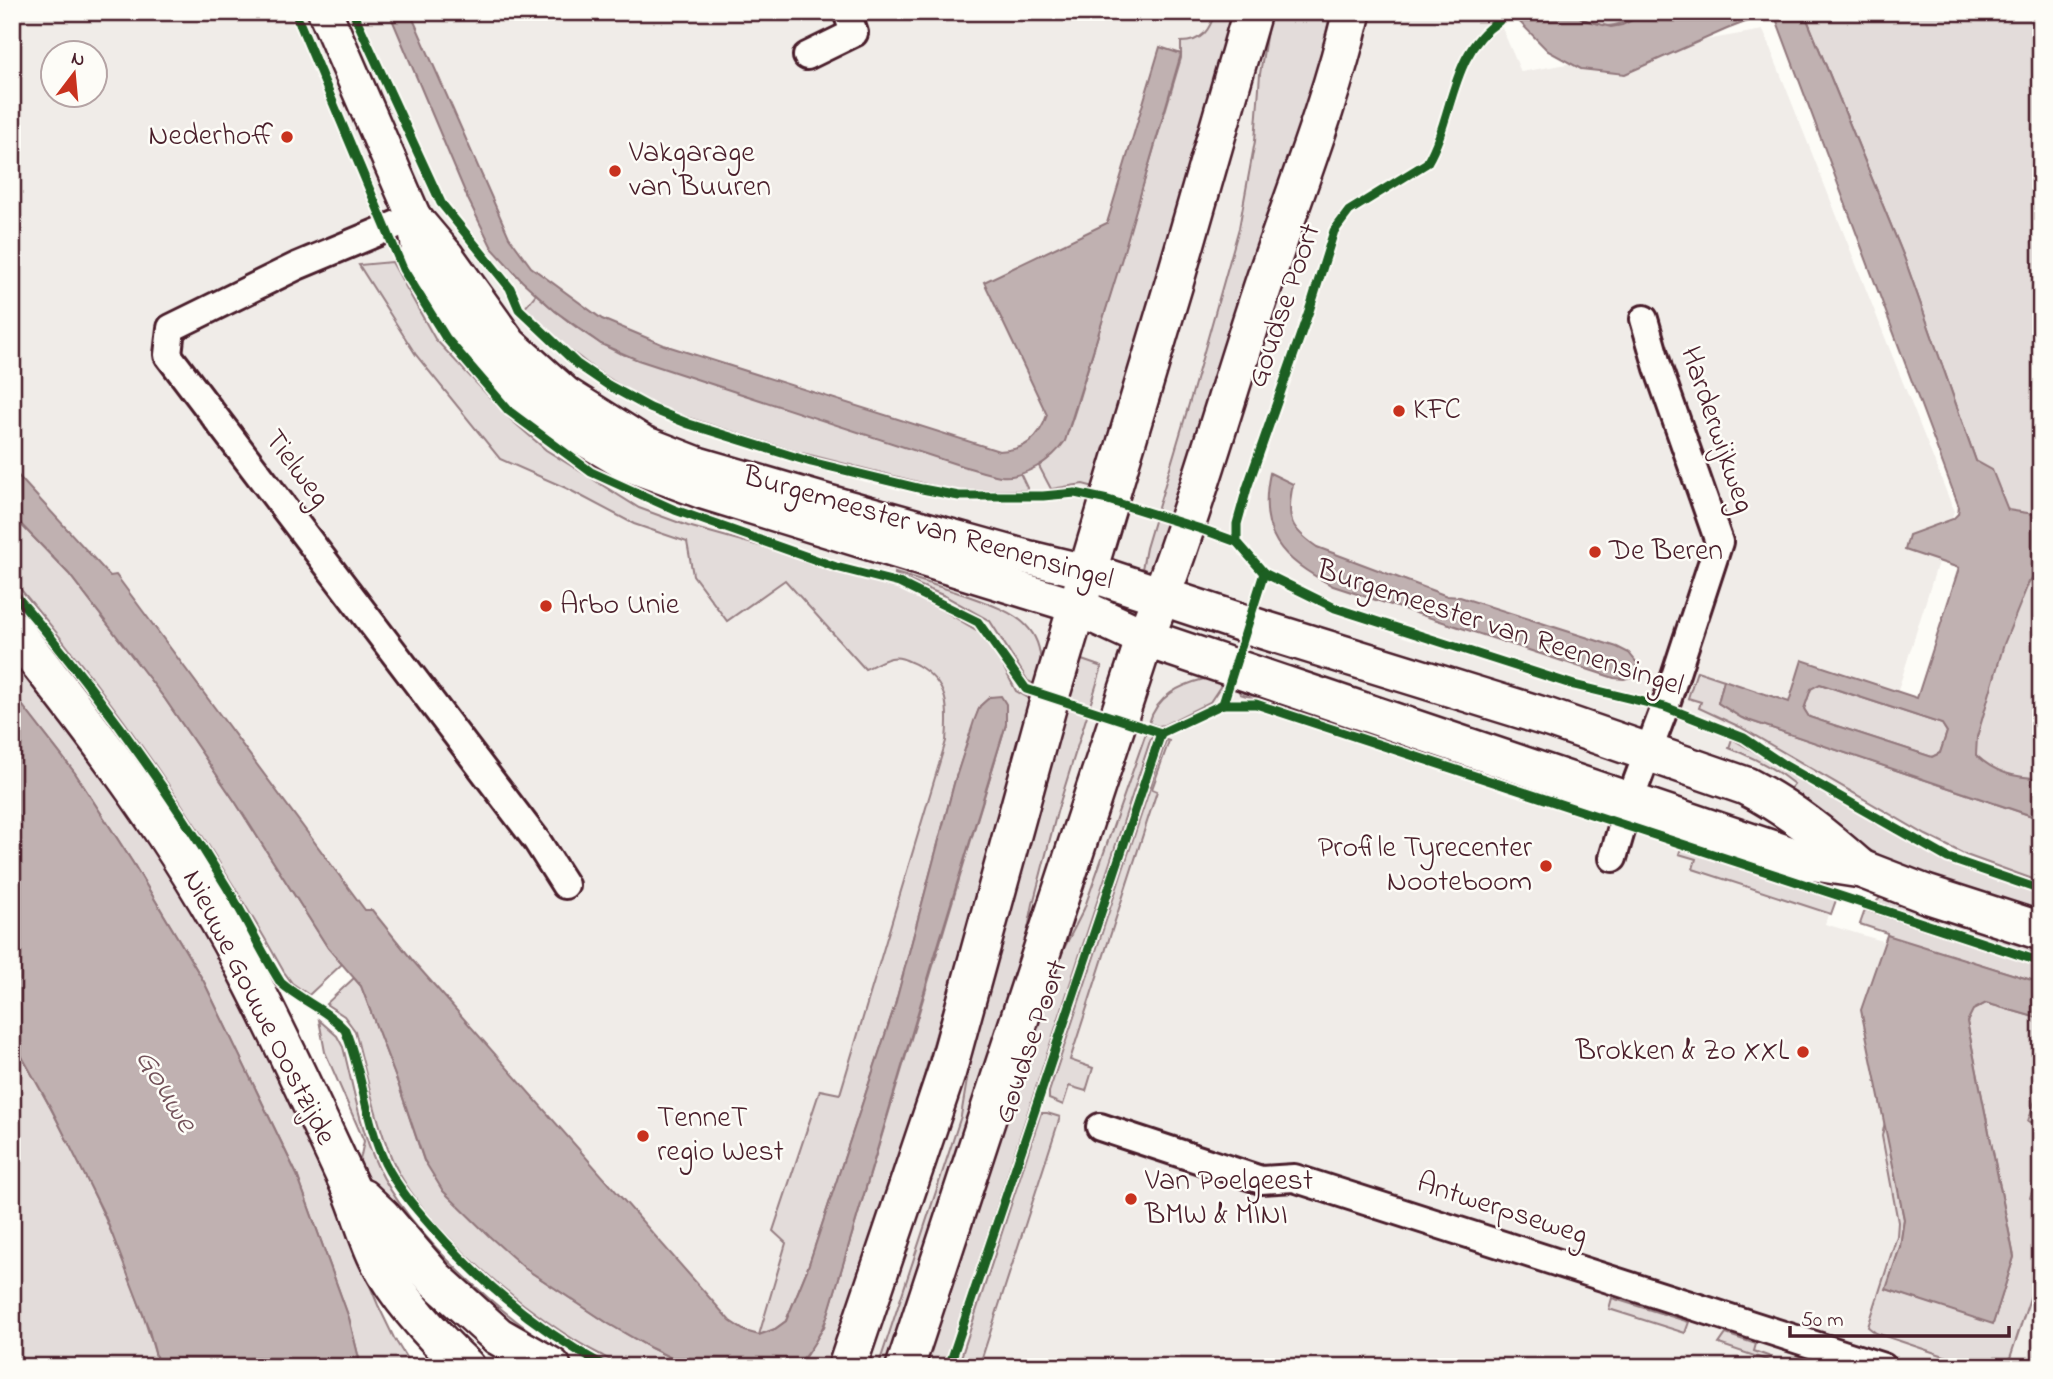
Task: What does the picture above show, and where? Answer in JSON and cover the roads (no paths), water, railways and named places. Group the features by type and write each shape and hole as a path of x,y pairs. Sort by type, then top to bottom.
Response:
{"main road":[{"path":"847,1367 947,1071 1050,697 1252,12"},
{"name":"Goudse Poort","path":"905,1367 1145,638 1333,82 1352,12"},
{"name":"Burgemeester van Reenensingel","path":"1088,572 1549,718 1746,786 1772,799 1815,829 1861,869"},
{"name":"Burgemeester van Reenensingel","path":"1078,607 1145,638 1803,860 1861,869 1926,894 2041,931"},
{"name":"Nieuwe Gouwe Oostzijde","path":"12,629 80,714 165,832 242,962 284,1044 351,1188 379,1261 428,1328 465,1367"},
{"name":"Nieuwe Gouwe Oostzijde","path":"351,1188 382,1217 435,1279 498,1336 552,1367"}],"street":[{"name":"Burgemeester van Reenensingel","path":"325,12 414,217 421,267 489,362 549,418 625,463 703,492 1078,607"},
{"path":"807,56 854,33 847,12"},
{"name":"Burgemeester van Reenensingel","path":"414,217 447,256 510,344 566,394 644,443 698,464 825,502 1088,572"},
{"name":"Tielweg","path":"414,217 297,266 171,328 168,355 537,841 565,885"},
{"name":"Harderwijkweg","path":"1630,800 1650,751 1719,542 1658,368 1644,319"},
{"path":"1613,859 1630,800"},
{"name":"Antwerpseweg","path":"1100,1127 1261,1180 1294,1178 1869,1365"},
{"name":"Nieuwe Gouwe Oostzijde","path":"465,1367 498,1336"}],"water":[{"path":"389,12 410,12 509,237 531,267 602,319 664,345 999,451 1030,442 1040,431 1047,415 984,282 1107,223 1160,47 1181,54 1065,441 1037,467 1009,476 995,475 638,360 601,344 555,311 522,281 492,248 468,199"},
{"path":"1510,12 1575,12 1583,20 1611,27 1622,25 1649,12 1804,12 1904,257 1976,461 1992,470 2008,510 2041,513 2041,567 2029,582 2004,644 1977,737 1976,755 2006,773 2041,778 2041,819 1742,718 1718,703 1724,680 1789,702 1802,660 1917,698 1959,568 1905,550 1909,535 1953,519 1958,514 1959,507 1775,16 1761,16 1727,29 1625,74 1581,69 1548,51","holes":["1820,684 1942,724 1947,732 1940,753 1932,757 1809,717 1804,709 1811,689"]},
{"path":"12,469 110,576 116,575 365,910 372,910 413,961 730,1321 745,1331 759,1335 786,1321 807,1270 895,1005 955,780 974,721 980,706 990,697 1001,696 1006,704 1006,724 830,1308 816,1340 795,1367 690,1367 651,1348 609,1324 526,1269 443,1191 424,1160 361,986 328,948 236,803 165,699 69,574 12,515"},
{"path":"1270,473 1293,484 1290,505 1292,521 1300,534 1317,547 1447,596 1460,597 1617,647 1629,653 1637,663 1634,676 1614,678 1333,586 1315,576 1299,566 1277,542 1267,513"},
{"name":"Gouwe","path":"12,692 75,773 204,982 297,1175 349,1318 361,1367 159,1367 148,1327 105,1216 51,1108 12,1039"},
{"path":"1887,935 2041,983 2041,1019 1986,1003 1973,1010 1967,1022 2014,1257 1993,1324 1886,1289 1900,1247 1904,1219 1861,1010"}],"place":[{"name":"Nederhoff","path":"287,137"},
{"name":"Vakgarage van Buuren","path":"615,171"},
{"name":"KFC","path":"1399,411"},
{"name":"De Beren","path":"1595,552"},
{"name":"Arbo Unie","path":"546,606"},
{"name":"Profile Tyrecenter Nooteboom","path":"1546,866"},
{"name":"Brokken & Zo XXL","path":"1803,1052"},
{"name":"TenneT regio West","path":"643,1136"},
{"name":"Van Poelgeest BMW & MINI","path":"1131,1199"}]}
